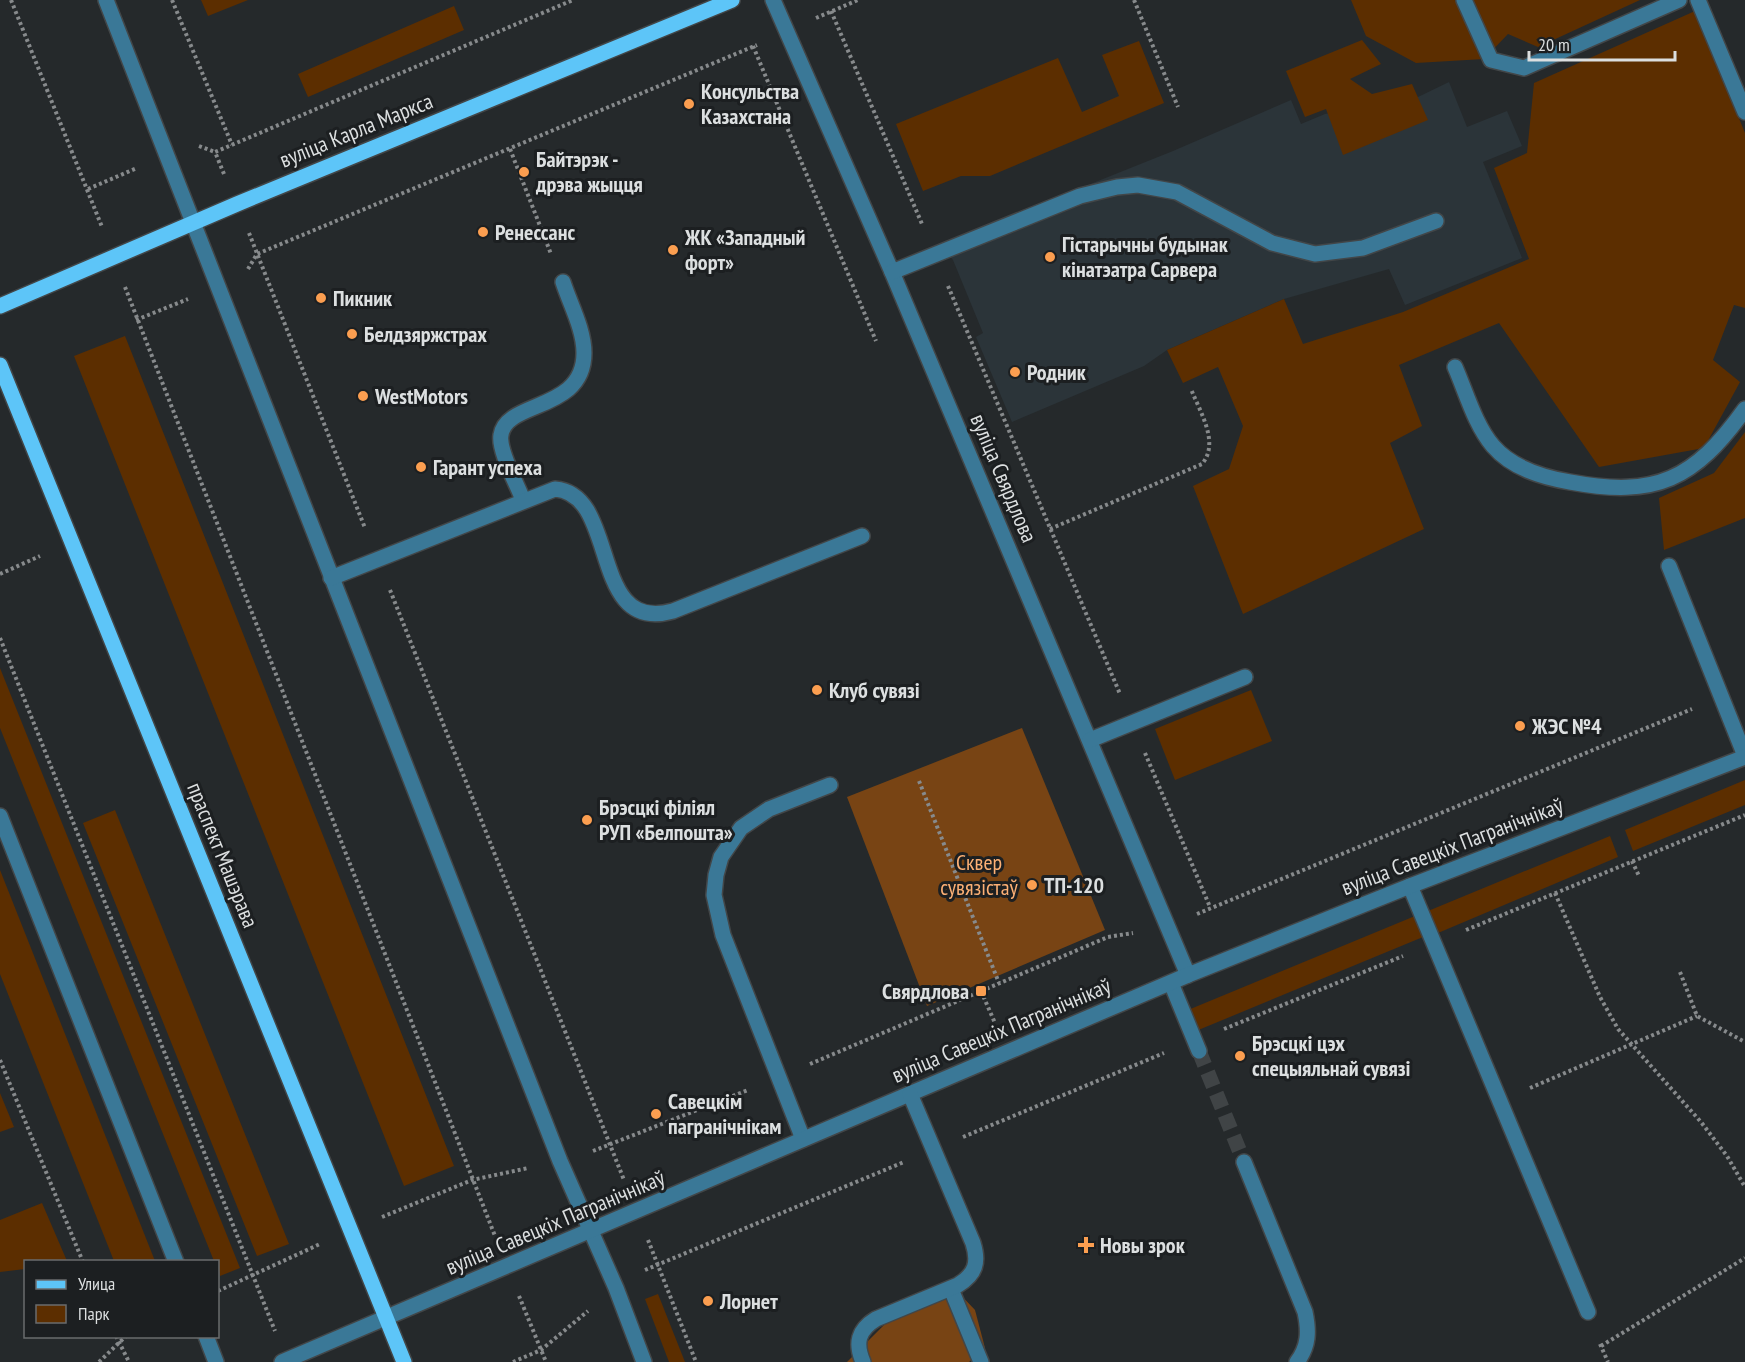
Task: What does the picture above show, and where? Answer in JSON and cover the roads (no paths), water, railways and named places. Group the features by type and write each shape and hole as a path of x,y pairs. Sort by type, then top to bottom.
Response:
{"main road":[{"name":"вуліца Карла Маркса","path":"0,306 192,223 732,0"},
{"name":"праспект Машэрава","path":"0,365 404,1362"}],"street":[{"path":"106,0 331,578 590,1232 616,1288 644,1362"},
{"name":"вуліца Свярдлова","path":"773,0 892,272 1188,975"},
{"path":"1464,0 1491,60 1524,68 1679,0"},
{"path":"1698,0 1745,112"},
{"path":"892,272 1080,196 1098,190 1138,185 1177,192 1272,243 1315,254 1363,248 1436,221"},
{"path":"523,500 501,444 501,433 506,423 514,417 564,393 578,375 584,354 582,339 563,282"},
{"path":"1455,367 1485,435 1500,453 1519,467 1542,476 1602,488 1641,488 1675,476 1708,454 1745,409"},
{"path":"331,578 555,489 564,489 578,498 588,512 621,594 637,611 648,615 673,611 862,536"},
{"path":"1669,566 1745,757"},
{"path":"1090,740 1245,677"},
{"name":"вуліца Савецкіх Пагранічнікаў","path":"284,1361 1188,975 1410,886 1745,757"},
{"path":"803,1139 723,935 714,895 721,856 729,841 747,823 769,809 830,785"},
{"path":"0,816 175,1260"},
{"path":"1410,886 1587,1312"},
{"path":"1171,983 1199,1051"},
{"path":"863,1362 858,1347 864,1327 876,1319 951,1289 970,1276 977,1262 976,1252 910,1094"},
{"path":"1244,1161 1305,1312 1309,1329 1307,1345 1298,1362"},
{"path":"951,1289 981,1362"},
{"path":"207,1338 216,1362"}],"tunnel":[{"path":"1199,1051 1244,1162"}],"place":[{"name":"Консульства Казахстана","path":"689,104"},
{"name":"Байтэрэк - дрэва жыцця","path":"524,172"},
{"name":"Ренессанс","path":"483,232"},
{"name":"ЖК «Западный форт»","path":"673,250"},
{"name":"Гістарычны будынак кінатэатра Сарвера","path":"1050,257"},
{"name":"Пикник","path":"321,298"},
{"name":"Белдзяржстрах","path":"352,334"},
{"name":"Родник","path":"1015,372"},
{"name":"WestMotors","path":"363,396"},
{"name":"Гарант успеха","path":"421,467"},
{"name":"Клуб сувязі","path":"817,690"},
{"name":"ЖЭС №4","path":"1520,726"},
{"name":"Брэсцкі філіял РУП «Белпошта»","path":"587,820"},
{"name":"ТП-120","path":"1032,885"},
{"name":"Свярдлова","path":"981,991"},
{"name":"Брэсцкі цэх спецыяльнай сувязі","path":"1240,1056"},
{"name":"Савецкім пагранічнікам","path":"656,1114"},
{"name":"Новы зрок","path":"1086,1245"},
{"name":"Лорнет","path":"708,1301"}],"park label":[{"name":"Сквер сувязістаў","path":"979,874"}]}
